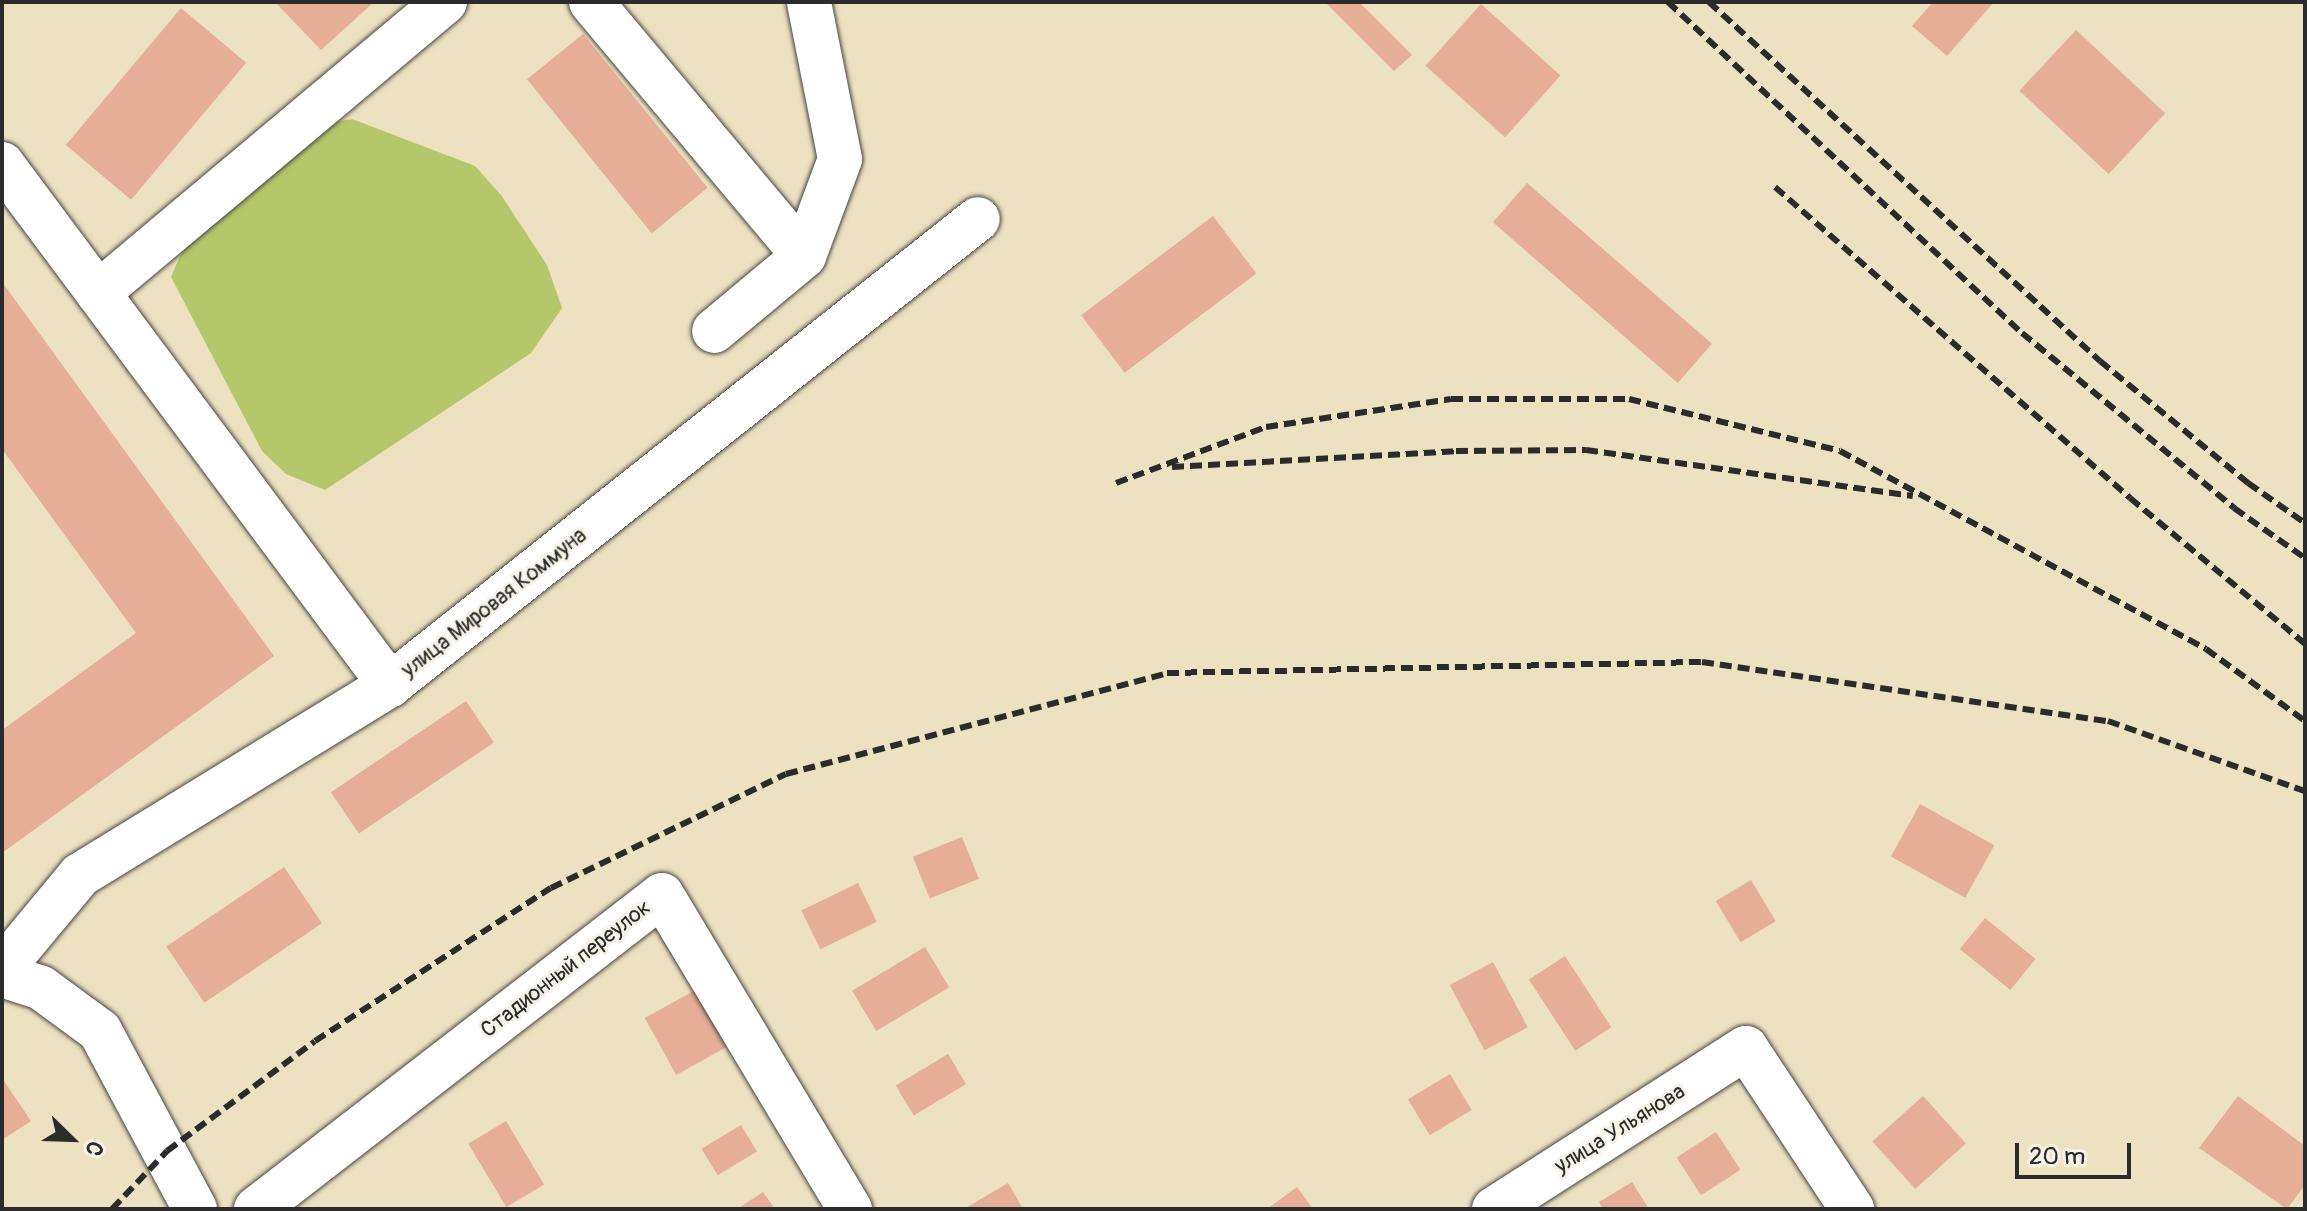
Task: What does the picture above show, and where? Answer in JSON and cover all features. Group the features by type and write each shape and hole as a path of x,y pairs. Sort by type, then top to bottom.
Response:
{"street":[{"path":"98,293 445,2"},
{"path":"591,2 804,256"},
{"path":"714,331 804,256 840,159 809,2"},
{"path":"2,164 390,685"},
{"name":"улица Мировая Коммуна","path":"2,969 80,875 390,685 978,219"},
{"name":"Стадионный переулок","path":"256,1209 662,895 850,1209"},
{"path":"2,975 40,987 100,1031 195,1209"},
{"name":"улица Ульянова","path":"1494,1209 1746,1048 1852,1209"}],"green space":[{"path":"352,119 475,166 501,195 547,265 562,308 531,353 325,490 286,474 262,451 171,277 183,249 311,127"}],"building":[{"path":"275,2 374,2 321,50"},
{"path":"1325,2 1359,2 1412,55 1394,71"},
{"path":"1933,2 1994,2 1947,56 1912,26"},
{"path":"1481,4 1561,76 1505,137 1425,66"},
{"path":"181,8 246,63 131,200 66,145"},
{"path":"2076,30 2165,113 2109,174 2019,91"},
{"path":"583,34 708,188 652,233 527,79"},
{"path":"1527,183 1712,344 1678,383 1493,222"},
{"path":"1213,216 1256,274 1125,373 1081,315"},
{"path":"2,282 274,656 2,853 2,730 136,633 2,449"},
{"path":"466,701 494,742 359,834 331,792"},
{"path":"1920,804 1994,845 1965,898 1891,856"},
{"path":"962,837 979,879 930,899 913,857"},
{"path":"284,867 322,923 204,1003 166,946"},
{"path":"1751,880 1776,921 1741,942 1716,901"},
{"path":"858,883 877,922 820,949 801,911"},
{"path":"1985,918 2036,959 2010,990 1960,949"},
{"path":"925,947 949,987 876,1031 852,991"},
{"path":"1565,956 1611,1027 1575,1051 1529,979"},
{"path":"1493,962 1528,1027 1484,1050 1450,985"},
{"path":"699,988 731,1045 676,1075 645,1018"},
{"path":"948,1054 966,1084 914,1115 896,1085"},
{"path":"1450,1074 1472,1110 1430,1135 1408,1099"},
{"path":"2,1078 31,1121 2,1140"},
{"path":"1923,1096 1966,1144 1915,1189 1872,1142"},
{"path":"2238,1096 2305,1146 2305,1185 2287,1209 2199,1148"},
{"path":"506,1121 544,1184 506,1207 468,1144"},
{"path":"741,1125 757,1152 718,1175 702,1149"},
{"path":"1716,1132 1741,1170 1701,1195 1677,1158"},
{"path":"1632,1182 1649,1209 1603,1209 1599,1202"},
{"path":"1008,1183 1023,1209 964,1209"},
{"path":"1297,1187 1313,1209 1267,1209"},
{"path":"763,1192 775,1209 737,1209"}],"railway":[{"path":"1668,2 2022,333 2234,508 2305,558"},
{"path":"1709,2 2100,361 2248,483 2305,523"},
{"path":"1775,187 2130,498 2305,644"},
{"path":"1116,483 1266,427 1451,399 1629,399 1840,451 2206,649 2305,721"},
{"path":"1172,467 1456,451 1586,450 1913,496"},
{"path":"112,1209 167,1151 315,1041 551,888 786,774 1167,673 1702,662 2108,721 2305,791"}]}
